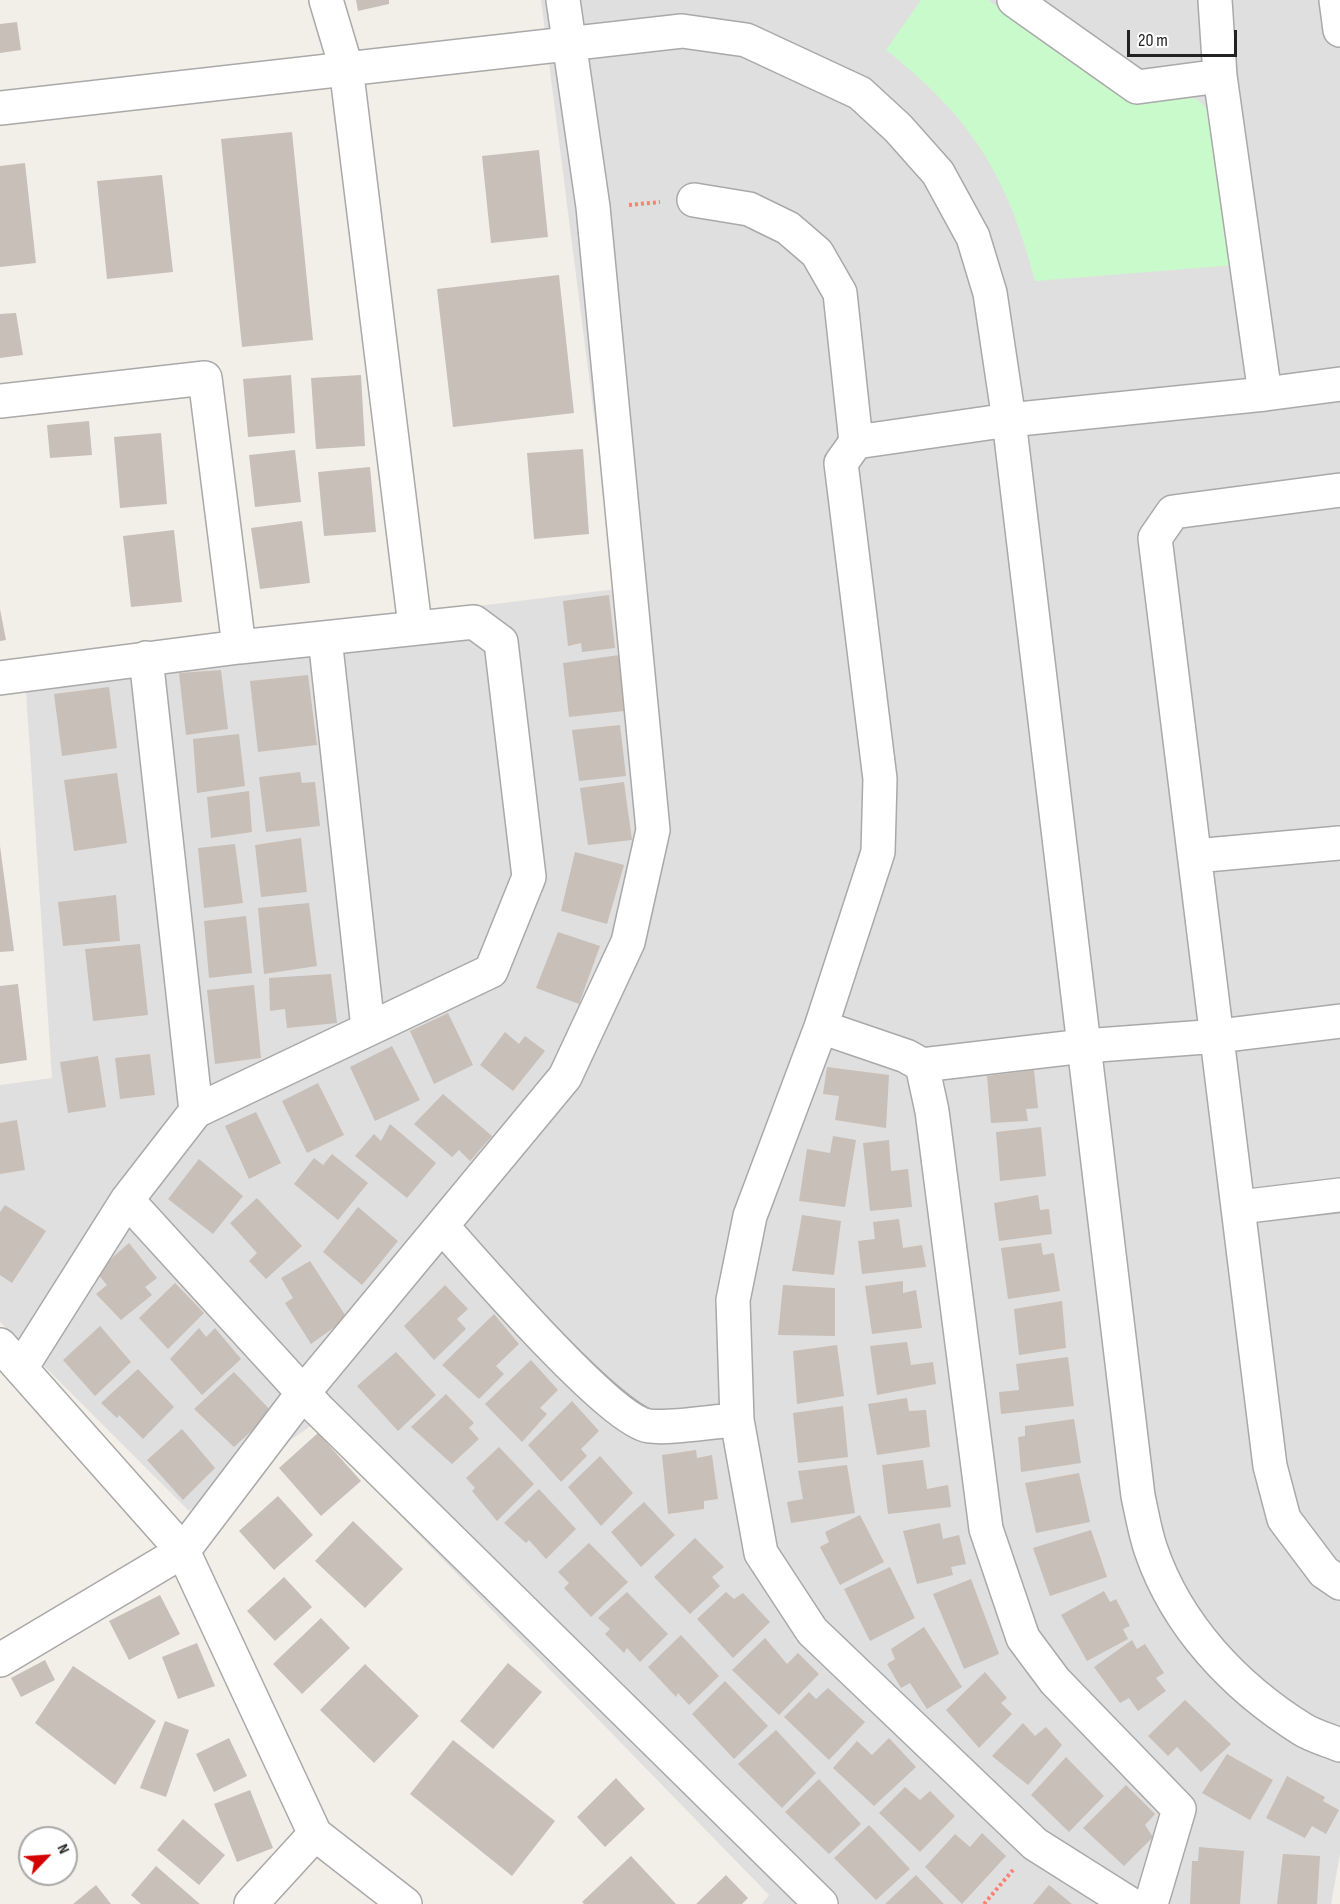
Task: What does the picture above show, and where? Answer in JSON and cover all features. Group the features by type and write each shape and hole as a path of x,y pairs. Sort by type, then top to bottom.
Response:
{"street":[{"path":"326,0 346,67 415,627"},
{"path":"0,1660 183,1551 303,1393 565,1077 628,942 654,830 592,207 563,0"},
{"path":"1215,0 1220,76 1264,394"},
{"path":"1336,0 1340,30"},
{"path":"1028,4 1137,87 1220,76"},
{"path":"0,108 346,67 682,31 746,40 860,93 898,128 938,173 973,237 990,293 1009,420 1138,1496 1151,1550 1174,1600 1204,1645 1243,1686 1304,1730 1340,1745"},
{"path":"694,200 749,209 788,228 817,253 840,293 856,442 841,463 880,779 878,852 820,1027 750,1216 733,1300 737,1420 761,1554 812,1631 1035,1844 1130,1904"},
{"path":"0,401 205,378 239,646"},
{"path":"856,442 1009,420 1340,384"},
{"path":"1340,490 1173,512 1155,538 1219,1036 1270,1466 1284,1519 1324,1572 1340,1582"},
{"path":"0,678 239,646 474,622 501,642 529,877 491,971 196,1111 10,1356 183,1551 315,1834 405,1904"},
{"path":"325,639 368,1028"},
{"path":"146,658 196,1111"},
{"path":"1195,856 1340,843"},
{"path":"820,1027 906,1056 922,1065 1084,1046 1219,1036 1340,1021"},
{"path":"922,1065 932,1111 986,1529 1023,1638 1055,1681 1179,1809 1151,1904"},
{"path":"1240,1207 1340,1195"},
{"path":"127,1200 303,1393 820,1904"},
{"path":"442,1226 515,1309 612,1404 648,1426 737,1420"},
{"path":"251,1904 315,1834"}],"path":[{"path":"592,207 694,200"},
{"path":"984,1904 1035,1844"}],"shaded area":[{"path":"541,0 1340,0 1340,1854 1331,1904 762,1904 769,1895 312,1425 189,1511 0,1322 0,1085 52,1078 24,662 616,589"}],"green space":[{"path":"921,0 988,0 1138,103 1195,98 1217,117 1235,265 1035,281 1012,210 982,151 964,125 942,100 886,50"}],"building":[{"path":"356,0 389,0 389,4 358,11"},
{"path":"17,22 21,50 0,53 0,24"},
{"path":"292,132 313,340 242,347 221,139"},
{"path":"539,150 548,237 491,243 482,156"},
{"path":"25,163 36,263 0,267 0,166"},
{"path":"162,175 173,272 107,279 97,181"},
{"path":"559,275 574,413 453,427 437,289"},
{"path":"16,313 23,355 0,358 0,314"},
{"path":"291,375 295,433 248,437 243,379"},
{"path":"361,375 365,446 316,449 311,378"},
{"path":"89,421 92,455 50,458 47,425"},
{"path":"161,433 167,504 120,508 114,437"},
{"path":"583,449 589,534 534,539 527,453"},
{"path":"295,450 301,502 255,507 249,455"},
{"path":"370,467 376,532 324,536 318,472"},
{"path":"302,521 310,583 260,589 251,528"},
{"path":"174,530 182,602 131,607 123,536"},
{"path":"609,595 615,648 582,652 581,643 568,646 563,601"},
{"path":"0,609 6,640 0,641"},
{"path":"619,655 624,711 569,717 563,663"},
{"path":"221,670 228,729 186,735 179,673"},
{"path":"308,675 317,745 258,752 250,681"},
{"path":"109,687 117,748 62,756 54,694"},
{"path":"620,725 626,776 579,781 572,730"},
{"path":"239,734 245,786 197,793 193,739"},
{"path":"300,772 302,783 315,782 320,826 266,832 259,777"},
{"path":"117,773 127,843 74,851 64,780"},
{"path":"624,782 632,840 588,845 580,788"},
{"path":"249,791 252,832 211,838 207,797"},
{"path":"301,838 307,892 261,897 255,845"},
{"path":"235,844 243,903 204,908 198,848"},
{"path":"0,846 14,951 0,952"},
{"path":"575,852 624,865 607,924 561,911"},
{"path":"116,895 120,941 63,946 58,902"},
{"path":"309,903 317,966 264,974 258,908"},
{"path":"246,916 252,973 209,978 204,921"},
{"path":"558,932 600,946 579,1004 536,988"},
{"path":"140,944 148,1015 93,1021 85,949"},
{"path":"331,974 337,1023 287,1028 285,1009 270,1011 269,978"},
{"path":"18,984 27,1060 0,1064 0,986"},
{"path":"254,985 261,1058 215,1064 207,990"},
{"path":"448,1013 473,1065 434,1084 410,1031"},
{"path":"505,1032 519,1044 525,1036 545,1051 513,1091 480,1065"},
{"path":"392,1046 420,1100 375,1121 350,1067"},
{"path":"150,1054 155,1095 120,1099 115,1058"},
{"path":"98,1056 106,1107 68,1113 60,1062"},
{"path":"827,1067 889,1075 886,1128 835,1120 839,1096 823,1094"},
{"path":"1034,1070 1038,1108 1026,1109 1028,1121 991,1123 987,1076"},
{"path":"318,1083 344,1135 307,1153 282,1101"},
{"path":"443,1094 492,1136 470,1161 459,1150 452,1157 414,1124"},
{"path":"256,1112 281,1163 249,1179 225,1126"},
{"path":"17,1120 25,1170 0,1174 0,1123"},
{"path":"390,1124 436,1163 407,1198 355,1156 374,1134 381,1141"},
{"path":"1041,1127 1046,1176 1000,1181 996,1132"},
{"path":"833,1136 856,1140 845,1207 799,1201 807,1149 830,1153"},
{"path":"889,1140 891,1171 908,1169 912,1207 870,1211 863,1143"},
{"path":"332,1154 368,1183 338,1220 294,1184 314,1158 323,1165"},
{"path":"199,1159 243,1196 213,1234 168,1199"},
{"path":"1038,1195 1040,1210 1049,1209 1052,1234 999,1241 994,1203"},
{"path":"257,1198 302,1246 266,1279 249,1261 257,1253 230,1223"},
{"path":"5,1205 46,1231 12,1283 0,1275 0,1212"},
{"path":"358,1207 398,1241 362,1285 323,1252"},
{"path":"802,1215 841,1221 834,1275 792,1271"},
{"path":"899,1219 903,1248 922,1245 926,1267 862,1274 858,1241 875,1239 873,1222"},
{"path":"129,1243 157,1278 145,1287 152,1295 121,1320 96,1294 107,1285 96,1272"},
{"path":"1041,1243 1043,1255 1054,1253 1060,1291 1008,1299 1001,1248"},
{"path":"310,1261 347,1318 311,1344 285,1303 293,1298 281,1278"},
{"path":"903,1281 903,1293 916,1290 922,1328 872,1334 865,1286"},
{"path":"175,1283 204,1313 168,1349 139,1318"},
{"path":"445,1285 468,1309 457,1319 466,1329 434,1360 404,1326"},
{"path":"783,1285 835,1288 835,1336 778,1335"},
{"path":"1062,1301 1066,1348 1019,1355 1014,1309"},
{"path":"494,1314 519,1344 496,1366 504,1374 479,1399 442,1365"},
{"path":"100,1326 131,1362 95,1396 63,1360"},
{"path":"199,1328 206,1337 215,1328 241,1359 202,1395 170,1359"},
{"path":"907,1342 911,1365 933,1362 936,1384 877,1395 870,1346"},
{"path":"837,1345 844,1396 797,1404 793,1351"},
{"path":"396,1352 436,1395 398,1431 357,1386"},
{"path":"1068,1357 1074,1406 1001,1414 999,1392 1019,1390 1016,1364"},
{"path":"531,1360 558,1390 540,1408 547,1414 522,1442 485,1404"},
{"path":"138,1369 174,1407 143,1439 119,1415 117,1418 101,1403"},
{"path":"234,1372 272,1412 234,1447 194,1409"},
{"path":"446,1394 474,1423 469,1428 479,1439 452,1464 411,1427"},
{"path":"907,1398 909,1411 926,1410 930,1447 877,1455 868,1404"},
{"path":"572,1401 599,1431 581,1449 587,1456 561,1482 528,1445"},
{"path":"843,1406 848,1457 798,1463 793,1413"},
{"path":"1074,1419 1081,1463 1021,1472 1018,1437 1025,1436 1025,1426"},
{"path":"182,1429 215,1468 183,1500 147,1460"},
{"path":"318,1433 361,1481 321,1516 279,1468"},
{"path":"499,1447 534,1484 497,1521 472,1491 475,1488 466,1478"},
{"path":"696,1450 697,1458 712,1455 718,1499 704,1501 704,1509 668,1514 662,1455"},
{"path":"600,1456 633,1493 601,1526 568,1487"},
{"path":"923,1460 927,1489 948,1485 951,1507 888,1514 882,1465"},
{"path":"847,1465 855,1513 791,1523 787,1502 803,1499 798,1471"},
{"path":"1079,1473 1090,1522 1036,1533 1025,1483"},
{"path":"539,1489 576,1529 546,1559 529,1540 526,1543 504,1523"},
{"path":"278,1496 313,1535 274,1570 239,1531"},
{"path":"644,1502 675,1535 641,1567 611,1532"},
{"path":"860,1515 884,1562 840,1585 820,1547 829,1542 825,1532"},
{"path":"353,1521 403,1569 365,1608 315,1561"},
{"path":"940,1523 943,1539 959,1535 966,1564 951,1567 953,1575 917,1584 903,1531"},
{"path":"1091,1530 1107,1577 1050,1596 1033,1548"},
{"path":"695,1538 724,1567 712,1577 720,1586 690,1614 654,1577"},
{"path":"589,1543 628,1582 591,1617 564,1588 569,1583 558,1572"},
{"path":"890,1567 915,1618 870,1641 844,1589"},
{"path":"284,1577 312,1607 275,1641 247,1611"},
{"path":"971,1579 999,1654 964,1669 933,1594"},
{"path":"1104,1591 1110,1602 1116,1599 1130,1626 1123,1629 1128,1639 1087,1661 1061,1615"},
{"path":"627,1592 668,1634 640,1662 627,1648 624,1653 605,1634 610,1629 598,1618"},
{"path":"726,1592 734,1599 743,1593 770,1622 733,1658 697,1619"},
{"path":"160,1595 180,1634 129,1660 109,1621"},
{"path":"321,1618 350,1648 302,1694 273,1664"},
{"path":"924,1627 962,1687 927,1709 910,1683 901,1688 887,1664 895,1659 891,1649"},
{"path":"681,1635 719,1676 689,1705 678,1693 676,1697 648,1667"},
{"path":"765,1638 787,1664 798,1653 819,1674 779,1715 732,1670"},
{"path":"1132,1640 1137,1649 1145,1644 1164,1673 1156,1678 1166,1691 1138,1711 1129,1698 1120,1703 1094,1667"},
{"path":"197,1643 215,1686 178,1699 162,1657"},
{"path":"45,1660 55,1680 21,1697 11,1678"},
{"path":"508,1663 542,1692 493,1749 460,1721"},
{"path":"365,1664 419,1716 374,1763 320,1710"},
{"path":"73,1666 156,1721 115,1785 35,1723"},
{"path":"985,1672 1007,1698 1001,1703 1012,1714 979,1748 946,1710"},
{"path":"725,1681 768,1726 734,1759 692,1714"},
{"path":"828,1688 865,1722 829,1760 784,1717 809,1692 816,1699"},
{"path":"1185,1700 1231,1744 1201,1772 1177,1747 1168,1756 1148,1736"},
{"path":"165,1721 189,1730 166,1797 140,1788"},
{"path":"1023,1723 1035,1736 1046,1727 1062,1745 1028,1785 992,1756"},
{"path":"776,1730 816,1773 782,1808 738,1764"},
{"path":"229,1738 247,1776 214,1792 196,1754"},
{"path":"889,1738 916,1767 874,1806 833,1768 857,1741 872,1755"},
{"path":"453,1740 555,1821 512,1876 410,1794"},
{"path":"1227,1754 1273,1780 1250,1820 1202,1793"},
{"path":"1066,1757 1104,1796 1069,1832 1031,1795"},
{"path":"1287,1776 1325,1797 1323,1801 1339,1810 1326,1834 1312,1826 1305,1838 1266,1818"},
{"path":"616,1778 645,1809 605,1847 577,1817"},
{"path":"819,1779 861,1824 829,1854 785,1812"},
{"path":"1126,1785 1155,1814 1145,1825 1153,1837 1124,1866 1083,1828"},
{"path":"905,1787 920,1800 930,1791 955,1816 920,1852 879,1813"},
{"path":"250,1790 273,1848 237,1862 214,1804"},
{"path":"183,1819 225,1855 199,1885 157,1850"},
{"path":"869,1825 910,1869 876,1900 834,1858"},
{"path":"982,1833 1006,1856 962,1904 925,1867 955,1834 970,1847"},
{"path":"1199,1847 1244,1851 1240,1904 1190,1904 1192,1861 1198,1861"},
{"path":"1283,1854 1320,1856 1317,1904 1277,1904"},
{"path":"631,1856 676,1904 584,1904 582,1902"},
{"path":"156,1866 200,1904 141,1904 131,1895"},
{"path":"726,1875 748,1898 742,1904 696,1904"},
{"path":"916,1875 944,1904 885,1904"},
{"path":"96,1885 111,1904 73,1904"},
{"path":"1049,1885 1072,1904 1033,1904"}]}
